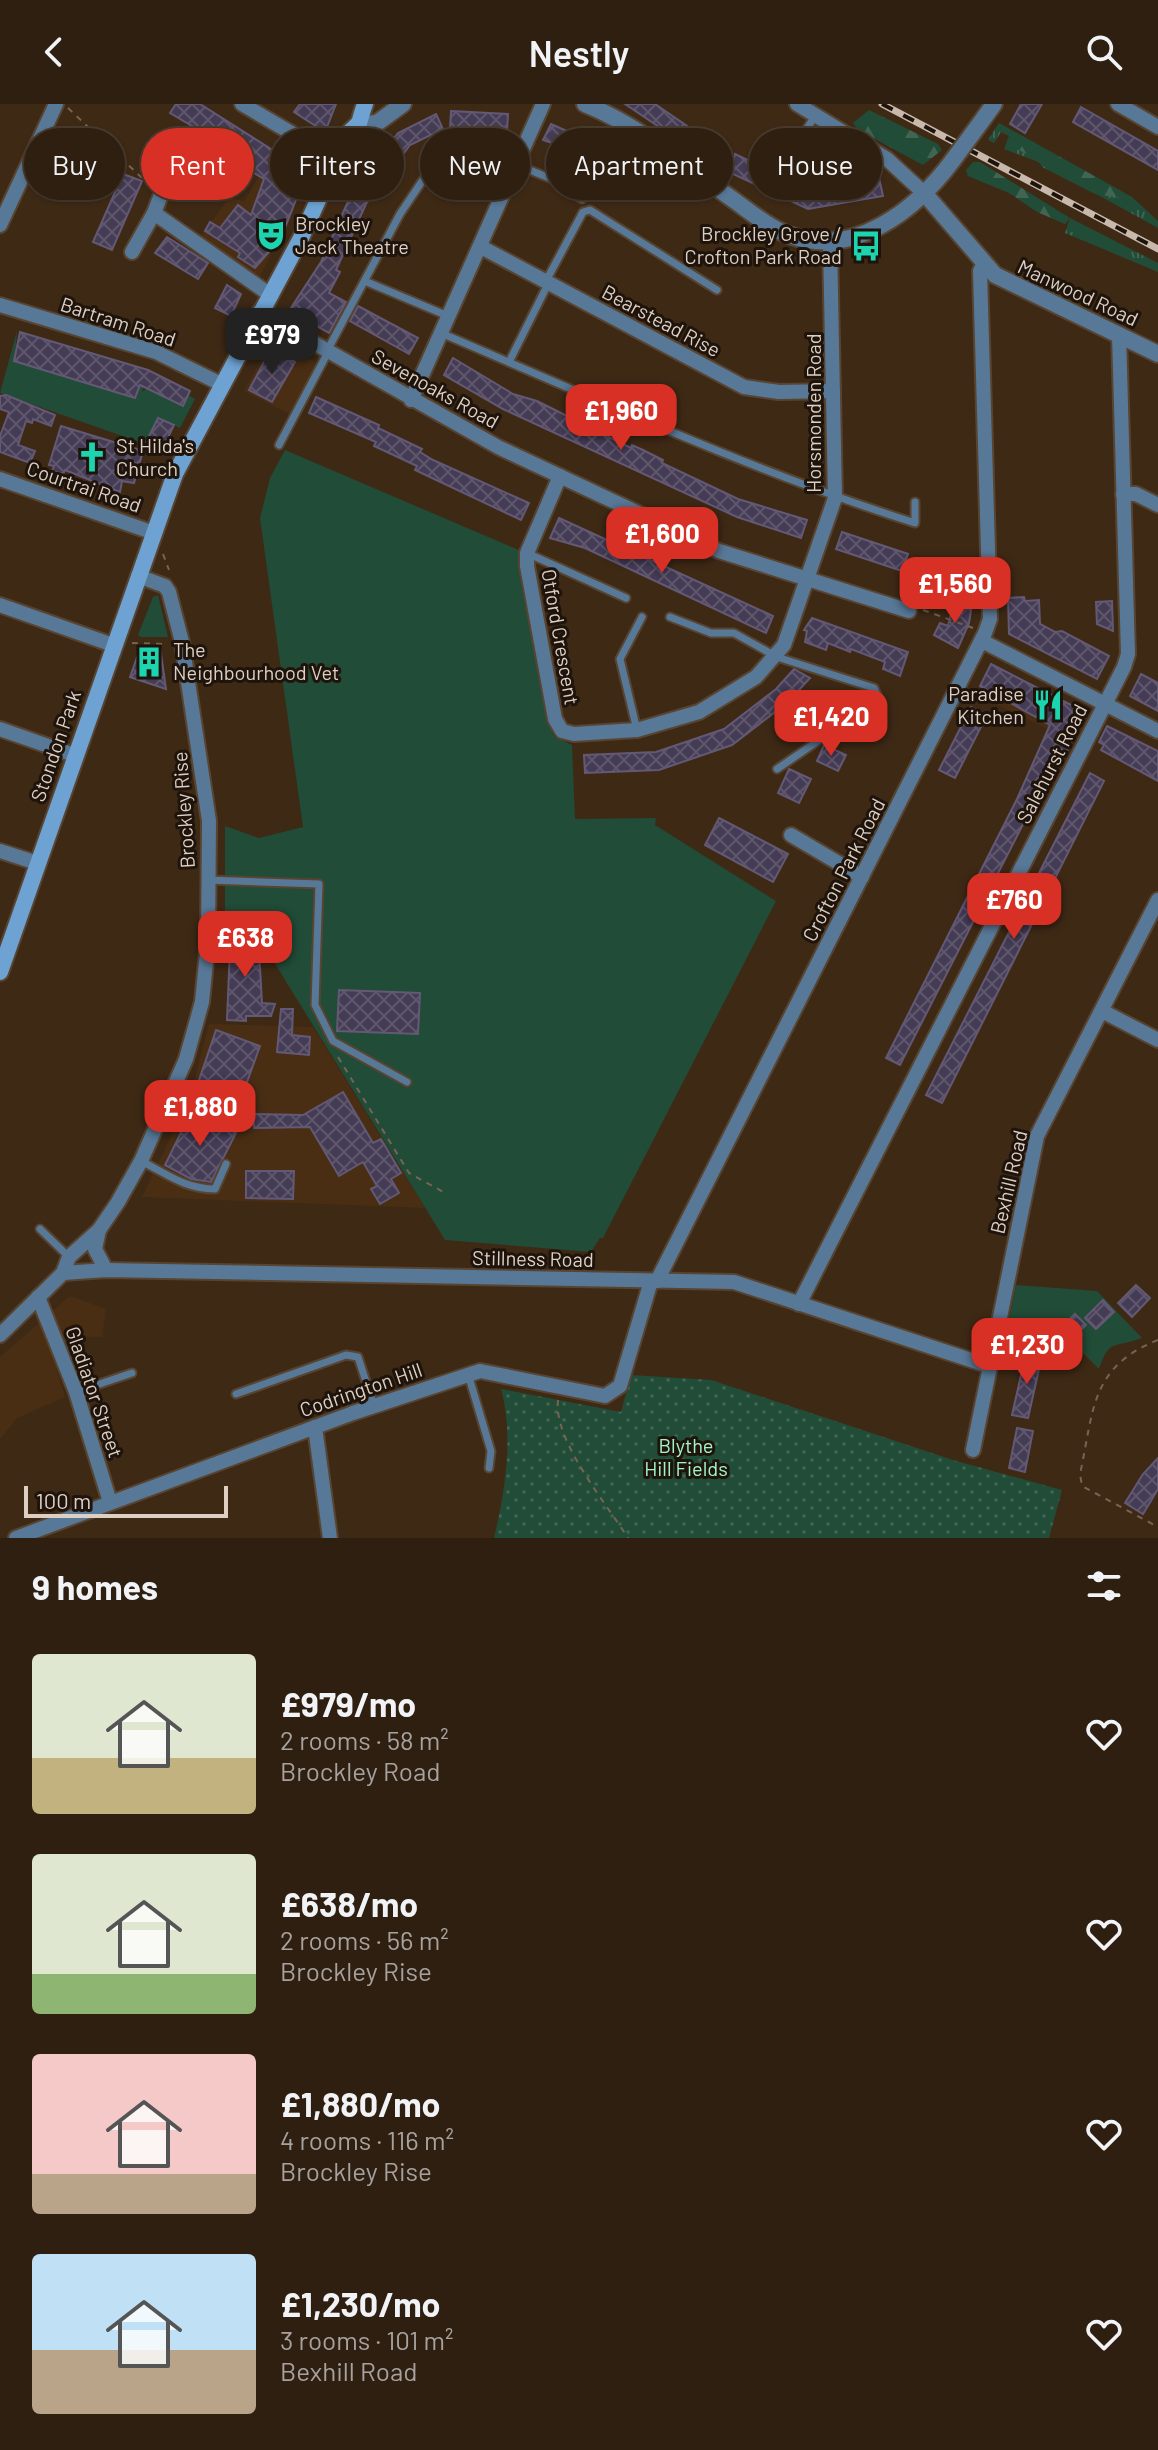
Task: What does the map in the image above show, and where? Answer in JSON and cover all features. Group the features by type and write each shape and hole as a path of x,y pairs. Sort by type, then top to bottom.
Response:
{"main road":[{"path":"353,104 357,125"},
{"path":"356,128 365,104"},
{"path":"354,128 357,125"},
{"name":"Stondon Park","path":"0,972 175,474 317,200"}],"street":[{"path":"0,225 56,104"},
{"path":"242,104 283,128"},
{"path":"357,125 377,123 403,104"},
{"path":"530,134 543,104"},
{"path":"585,104 662,148 787,235 830,242 857,238 881,226 925,194 994,104"},
{"path":"797,104 887,159 925,194 984,264"},
{"path":"1118,104 1158,127"},
{"path":"132,252 159,200"},
{"path":"411,400 501,200"},
{"path":"154,213 269,294"},
{"name":"Horsmonden Road","path":"805,578 835,498 830,242"},
{"name":"Bearstead Rise","path":"481,247 744,387 779,392 833,391"},
{"name":"Manwood Road","path":"984,264 1005,281 1158,354"},
{"name":"Crofton Park Road","path":"654,1281 984,637 990,619 980,271 984,264"},
{"name":"Bartram Road","path":"0,305 156,352 221,384"},
{"name":"Sevenoaks Road","path":"259,312 411,400 560,476 719,551 913,610"},
{"name":"Salehurst Road","path":"799,1304 1128,654 1119,334"},
{"name":"Otford Crescent","path":"560,476 527,553 555,719 562,731 574,734 637,730 699,712 733,694 777,657"},
{"name":"Courtrai Road","path":"0,479 154,533"},
{"path":"1123,494 1136,494 1158,505"},
{"name":"Brockley Rise","path":"0,1335 63,1273 69,1257 99,1230 141,1161 186,1059 202,1002 207,973 209,821 204,772 173,603 165,586 138,576"},
{"path":"777,657 805,578"},
{"path":"0,605 114,641"},
{"path":"984,637 1158,731"},
{"path":"0,729 74,755"},
{"path":"791,835 862,877"},
{"path":"0,851 37,863"},
{"name":"Bexhill Road","path":"973,1450 1037,1136 1158,900"},
{"path":"1102,1011 1158,1040"},
{"path":"99,1230 95,1249 106,1270"},
{"name":"Stillness Road","path":"63,1273 106,1270 734,1282 989,1366"},
{"name":"Codrington Hill","path":"16,1538 468,1374 496,1372 605,1396 620,1386 654,1281"},
{"name":"Gladiator Street","path":"38,1297 76,1392 110,1502"},
{"path":"0,1328 15,1321"},
{"path":"315,1427 330,1538"}],"lane":[{"path":"807,128 815,116"},
{"path":"279,445 400,214 420,184"},
{"path":"509,362 583,212 590,210 717,290"},
{"path":"367,282 448,316"},
{"path":"441,333 741,463 835,498 915,523 915,502"},
{"path":"527,553 626,598"},
{"path":"637,730 620,659 642,617"},
{"path":"670,617 711,633 734,633 777,657 874,688 879,699 777,769"},
{"path":"208,880 319,884 315,1005 333,1041 407,1082"},
{"path":"141,1161 172,1180 198,1189 215,1189 226,1164"},
{"path":"40,1229 69,1257"},
{"path":"236,1394 346,1355 358,1357 374,1406"},
{"path":"76,1392 132,1373"},
{"path":"468,1374 491,1451 489,1468"}],"path":[{"path":"65,104 141,176"},
{"path":"913,610 984,637"},
{"path":"114,641 159,644"},
{"path":"333,1041 338,1057 409,1173 447,1194"},
{"path":"1158,1340 1130,1352 1100,1388 1080,1474 1082,1486 1158,1527"},
{"path":"560,1387 556,1416 565,1438 628,1538"}],"shaded area":[{"path":"270,158 270,200 297,200 258,281 199,238 228,200 254,200 254,185"},
{"path":"273,338 315,362 316,369 301,398 295,401 291,415 244,391"},
{"path":"991,663 1087,712 1073,741 975,694"},
{"path":"209,1024 313,1027 425,1208 142,1197 190,1097"},
{"path":"70,1296 106,1309 102,1337 71,1336 51,1351 65,1397 17,1418 0,1439 0,1357"}],"green space":[{"path":"869,110 938,144 942,150 923,165 882,143 882,128 857,128 853,123"},
{"path":"999,123 1132,197 1158,221 1158,228 1036,161 1004,149 1009,136 1001,132 994,143 988,140"},
{"path":"1017,133 1121,191 1121,198 1095,194 1042,167 1038,159 1006,144 1009,136"},
{"path":"973,162 980,162 1070,218 1065,224 1037,212 1009,193 968,176 966,170"},
{"path":"1070,218 1158,263 1158,272 1065,233"},
{"path":"17,331 15,361 29,366 34,352 35,368 135,397 141,384 144,385 142,392 147,388 182,406 188,395 195,399 180,428 158,418 145,444 0,393"},
{"path":"285,450 521,551 520,570 548,722 554,736 572,745 575,819 656,818 655,825 776,901 603,1238 591,1252 445,1240 247,918 225,917 225,826 259,838 303,827 260,518 270,478"},
{"path":"158,595 168,637 141,637 138,635 153,597"},
{"path":"1016,1285 1097,1291 1142,1338 1110,1348 1099,1369 1078,1348 1008,1324"},
{"name":"Blythe Hill Fields","path":"631,1375 711,1380 953,1460 1062,1490 1049,1538 494,1538 502,1502 507,1444 501,1389 621,1412"}],"building":[{"path":"176,104 200,104 238,128 195,128 170,113"},
{"path":"300,104 336,104 327,128 319,128 294,112"},
{"path":"625,104 655,104 690,128 661,128"},
{"path":"1021,104 1042,104 1025,133 1010,124"},
{"path":"1081,107 1158,151 1158,170 1073,122"},
{"path":"451,111 508,114 507,128 450,128"},
{"path":"436,114 443,128 420,128 420,140 410,145 404,153 404,130"},
{"path":"254,138 270,148 270,200 296,200 281,238 255,268 238,257 240,253 205,231 210,222 220,228 238,205 251,215 264,179 254,173"},
{"path":"735,154 749,161 749,182 733,174"},
{"path":"125,175 141,181 112,250 93,242 112,200 125,200"},
{"path":"349,200 369,200 336,270 340,272 329,293 346,302 329,333 289,311 321,262"},
{"path":"789,200 860,200 808,209"},
{"path":"167,237 208,263 198,279 155,253"},
{"path":"227,285 241,294 231,316 215,308"},
{"path":"358,306 418,338 409,354 350,321"},
{"path":"20,332 148,370 190,391 183,406 140,385 135,398 14,361"},
{"path":"271,349 295,362 272,402 249,390"},
{"path":"453,358 513,394 537,401 631,448 632,445 643,450 663,460 662,463 738,499 807,520 801,538 737,517 503,409 444,375"},
{"path":"6,395 55,415 51,426 33,419 32,423 26,421 18,445 35,451 30,463 0,452 0,436 9,412 0,409 0,396"},
{"path":"316,397 379,425 378,428 422,449 420,452 433,460 529,503 521,520 415,470 417,466 374,446 376,442 309,413"},
{"path":"158,418 174,425 162,450 145,444"},
{"name":"St Hilda's Church","path":"61,426 143,451 134,483 122,481 120,492 65,470 63,474 52,471 54,466 49,465"},
{"path":"559,518 773,616 766,633 585,548 550,538"},
{"path":"842,532 908,554 902,571 836,549"},
{"path":"1024,597 1025,601 1039,600 1040,624 1055,632 1062,631 1109,656 1097,679 1009,634 1008,598"},
{"path":"1112,601 1113,631 1097,624 1096,602"},
{"path":"972,604 969,623 958,648 934,635 940,623 948,626 953,605"},
{"path":"812,618 908,652 900,676 883,669 885,662 851,649 850,652 828,643 826,650 805,642 807,631 804,630"},
{"name":"The Neighbourhood Vet","path":"141,646 160,647 166,689 130,677"},
{"path":"991,664 1081,710 1069,735 1074,737 1065,755 1060,752 900,1065 886,1058 1017,799 1050,725 980,686"},
{"path":"794,669 810,678 787,703 732,745 659,770 585,773 584,755 656,752 724,729 776,689"},
{"path":"1141,674 1158,683 1158,711 1130,696"},
{"path":"971,707 987,715 955,778 939,770"},
{"path":"1107,726 1158,751 1158,781 1101,750 1104,745 1099,742"},
{"path":"824,745 846,755 838,771 817,761"},
{"path":"789,769 811,779 799,803 778,793"},
{"path":"1090,773 1104,781 942,1103 926,1095"},
{"path":"719,818 788,854 773,882 705,845"},
{"path":"231,923 243,924 243,937 251,937 251,950 259,950 262,1003 275,1004 271,1016 246,1016 246,1021 227,1020"},
{"path":"339,990 420,993 418,1034 337,1031"},
{"path":"281,1009 293,1009 292,1035 310,1037 309,1055 277,1052"},
{"path":"216,1030 260,1046 238,1107 195,1092"},
{"path":"343,1092 373,1143 381,1139 401,1173 391,1179 399,1193 380,1204 371,1189 377,1186 363,1162 339,1176 310,1127 254,1128 253,1114 303,1115"},
{"path":"192,1110 236,1133 211,1182 191,1179 165,1165"},
{"path":"246,1171 294,1171 293,1199 246,1198"},
{"path":"1136,1285 1150,1298 1132,1317 1118,1303"},
{"path":"1103,1300 1114,1312 1096,1329 1085,1318"},
{"path":"1075,1314 1086,1325 1068,1342 1057,1331"},
{"path":"1026,1353 1042,1356 1028,1418 1012,1415"},
{"path":"1017,1428 1033,1431 1025,1472 1009,1468"},
{"path":"1158,1458 1158,1489 1143,1514 1125,1503 1143,1474"}],"railway":[{"path":"882,104 1158,249"}],"place":[{"name":"Brockley Jack Theatre","path":"271,235"},
{"name":"Brockley Grove / Crofton Park Road","path":"866,246"},
{"name":"St Hilda's Church","path":"92,457"},
{"name":"The Neighbourhood Vet","path":"149,662"},
{"name":"Paradise Kitchen","path":"1048,705"}]}
